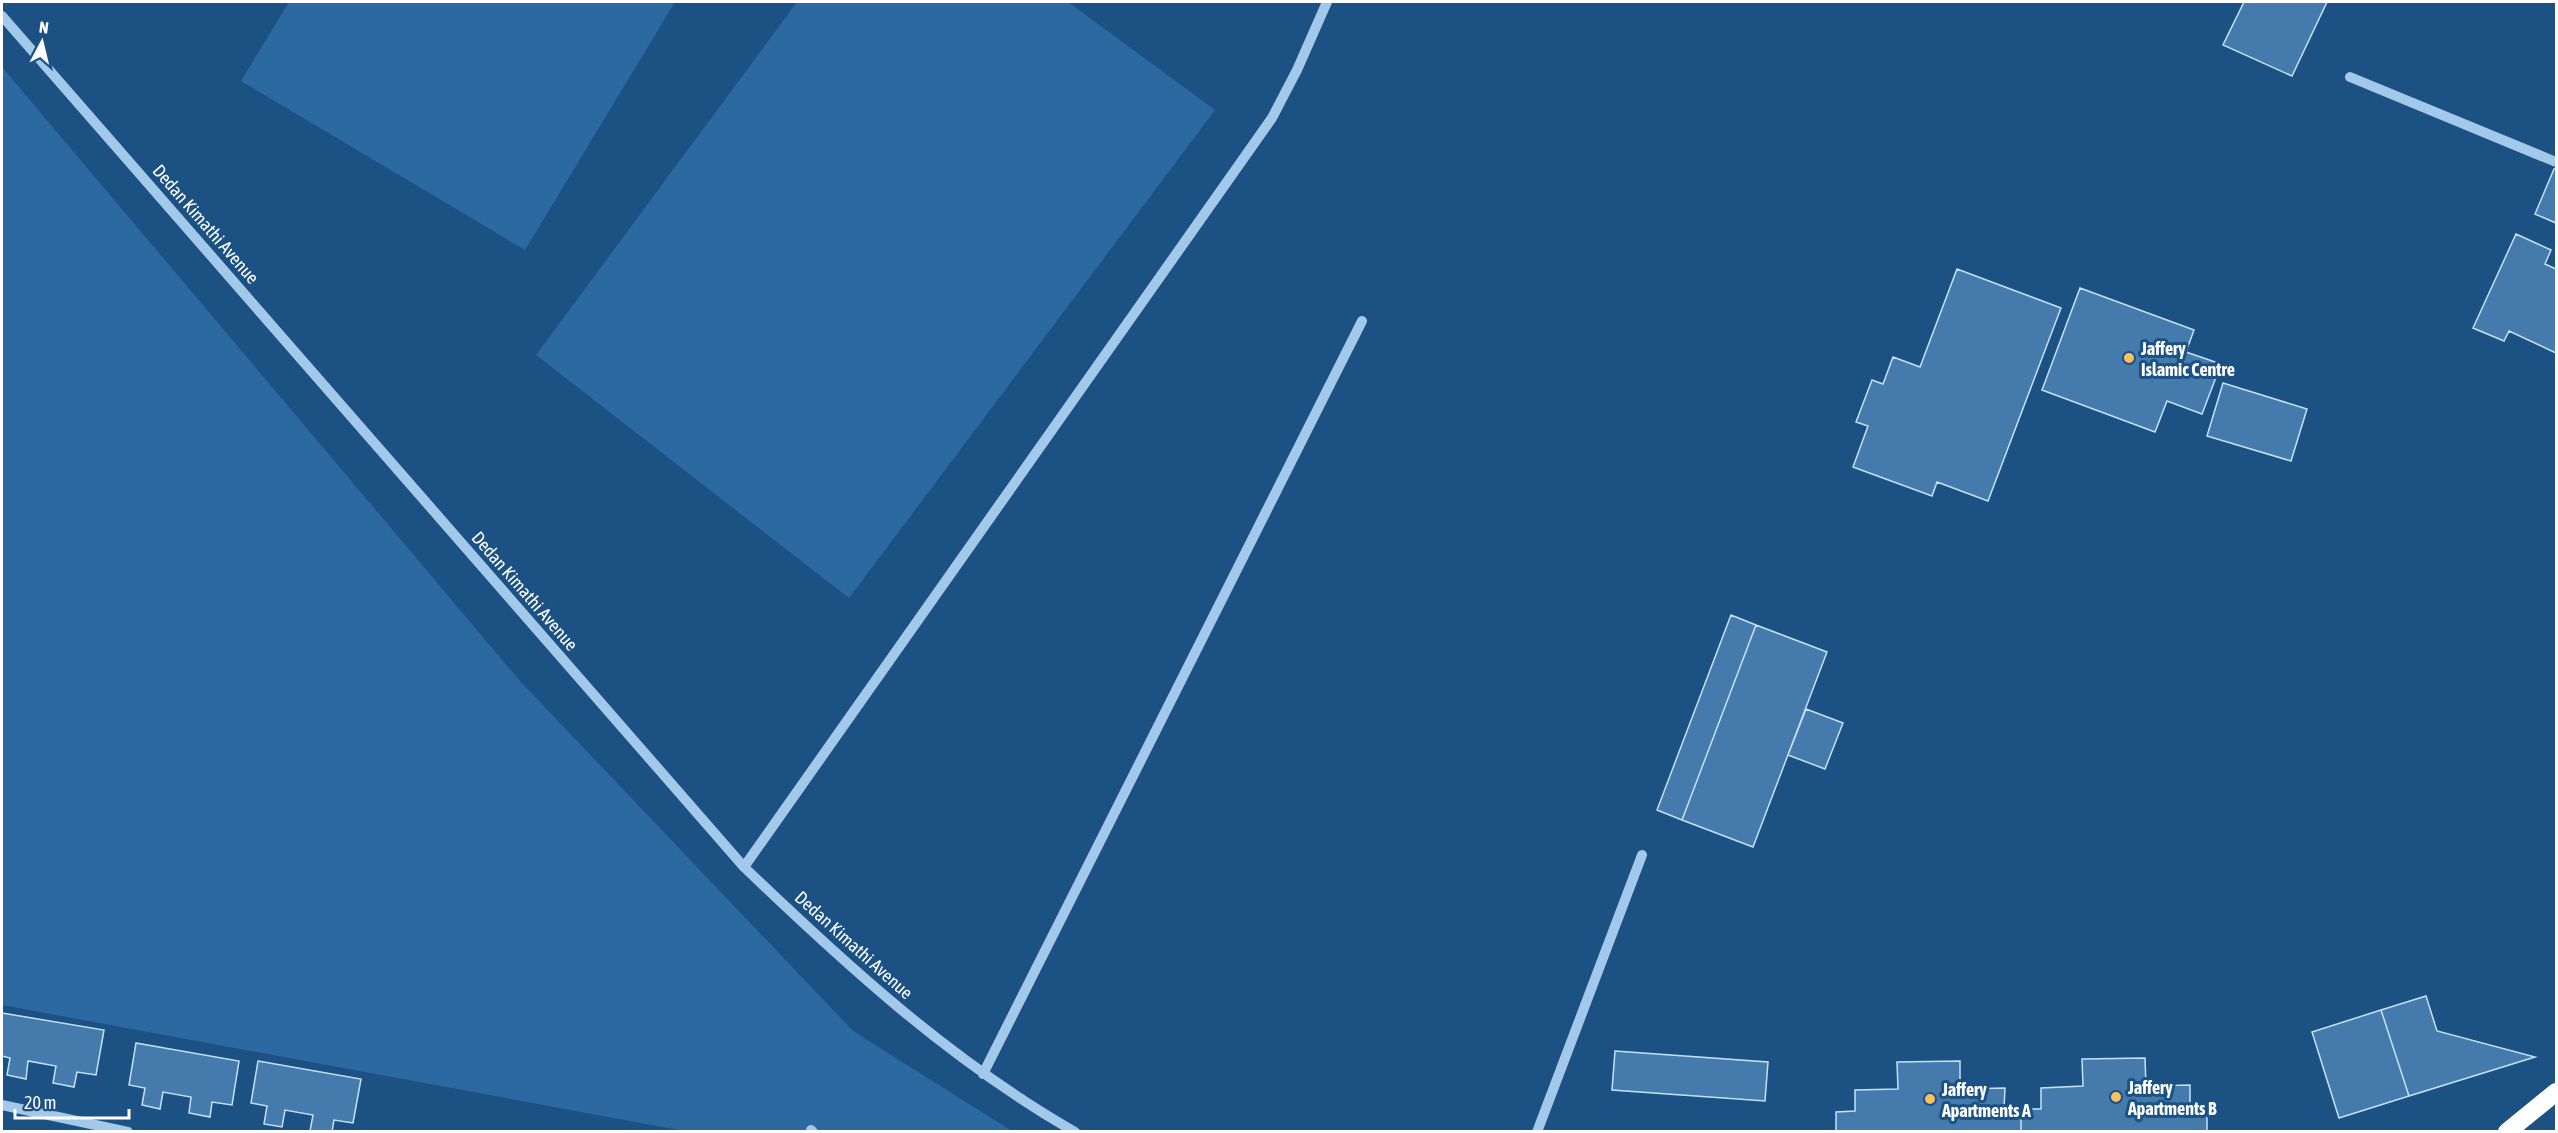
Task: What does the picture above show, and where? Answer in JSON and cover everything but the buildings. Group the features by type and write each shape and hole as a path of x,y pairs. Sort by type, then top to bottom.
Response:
{"highway":[{"path":"2507,1131 2556,1092"}],"street":[{"path":"744,867 1272,118 1327,2"},
{"name":"Dedan Kimathi Avenue","path":"2,16 744,867 832,950 920,1027 983,1074 1075,1131"},
{"path":"2350,77 2556,162"},
{"path":"983,1074 1362,321"},
{"path":"1537,1131 1642,855"},
{"path":"2,1105 128,1131"}],"shaded area":[{"path":"289,2 675,2 525,250 241,81"},
{"path":"797,2 1068,2 1215,110 849,598 536,355"},
{"path":"2,67 520,681 853,1031 1012,1131 684,1131 2,1005"}],"place":[{"name":"Jaffery Islamic Centre","path":"2129,358"},
{"name":"Jaffery Apartments B","path":"2116,1097"},
{"name":"Jaffery Apartments A","path":"1930,1099"}]}
